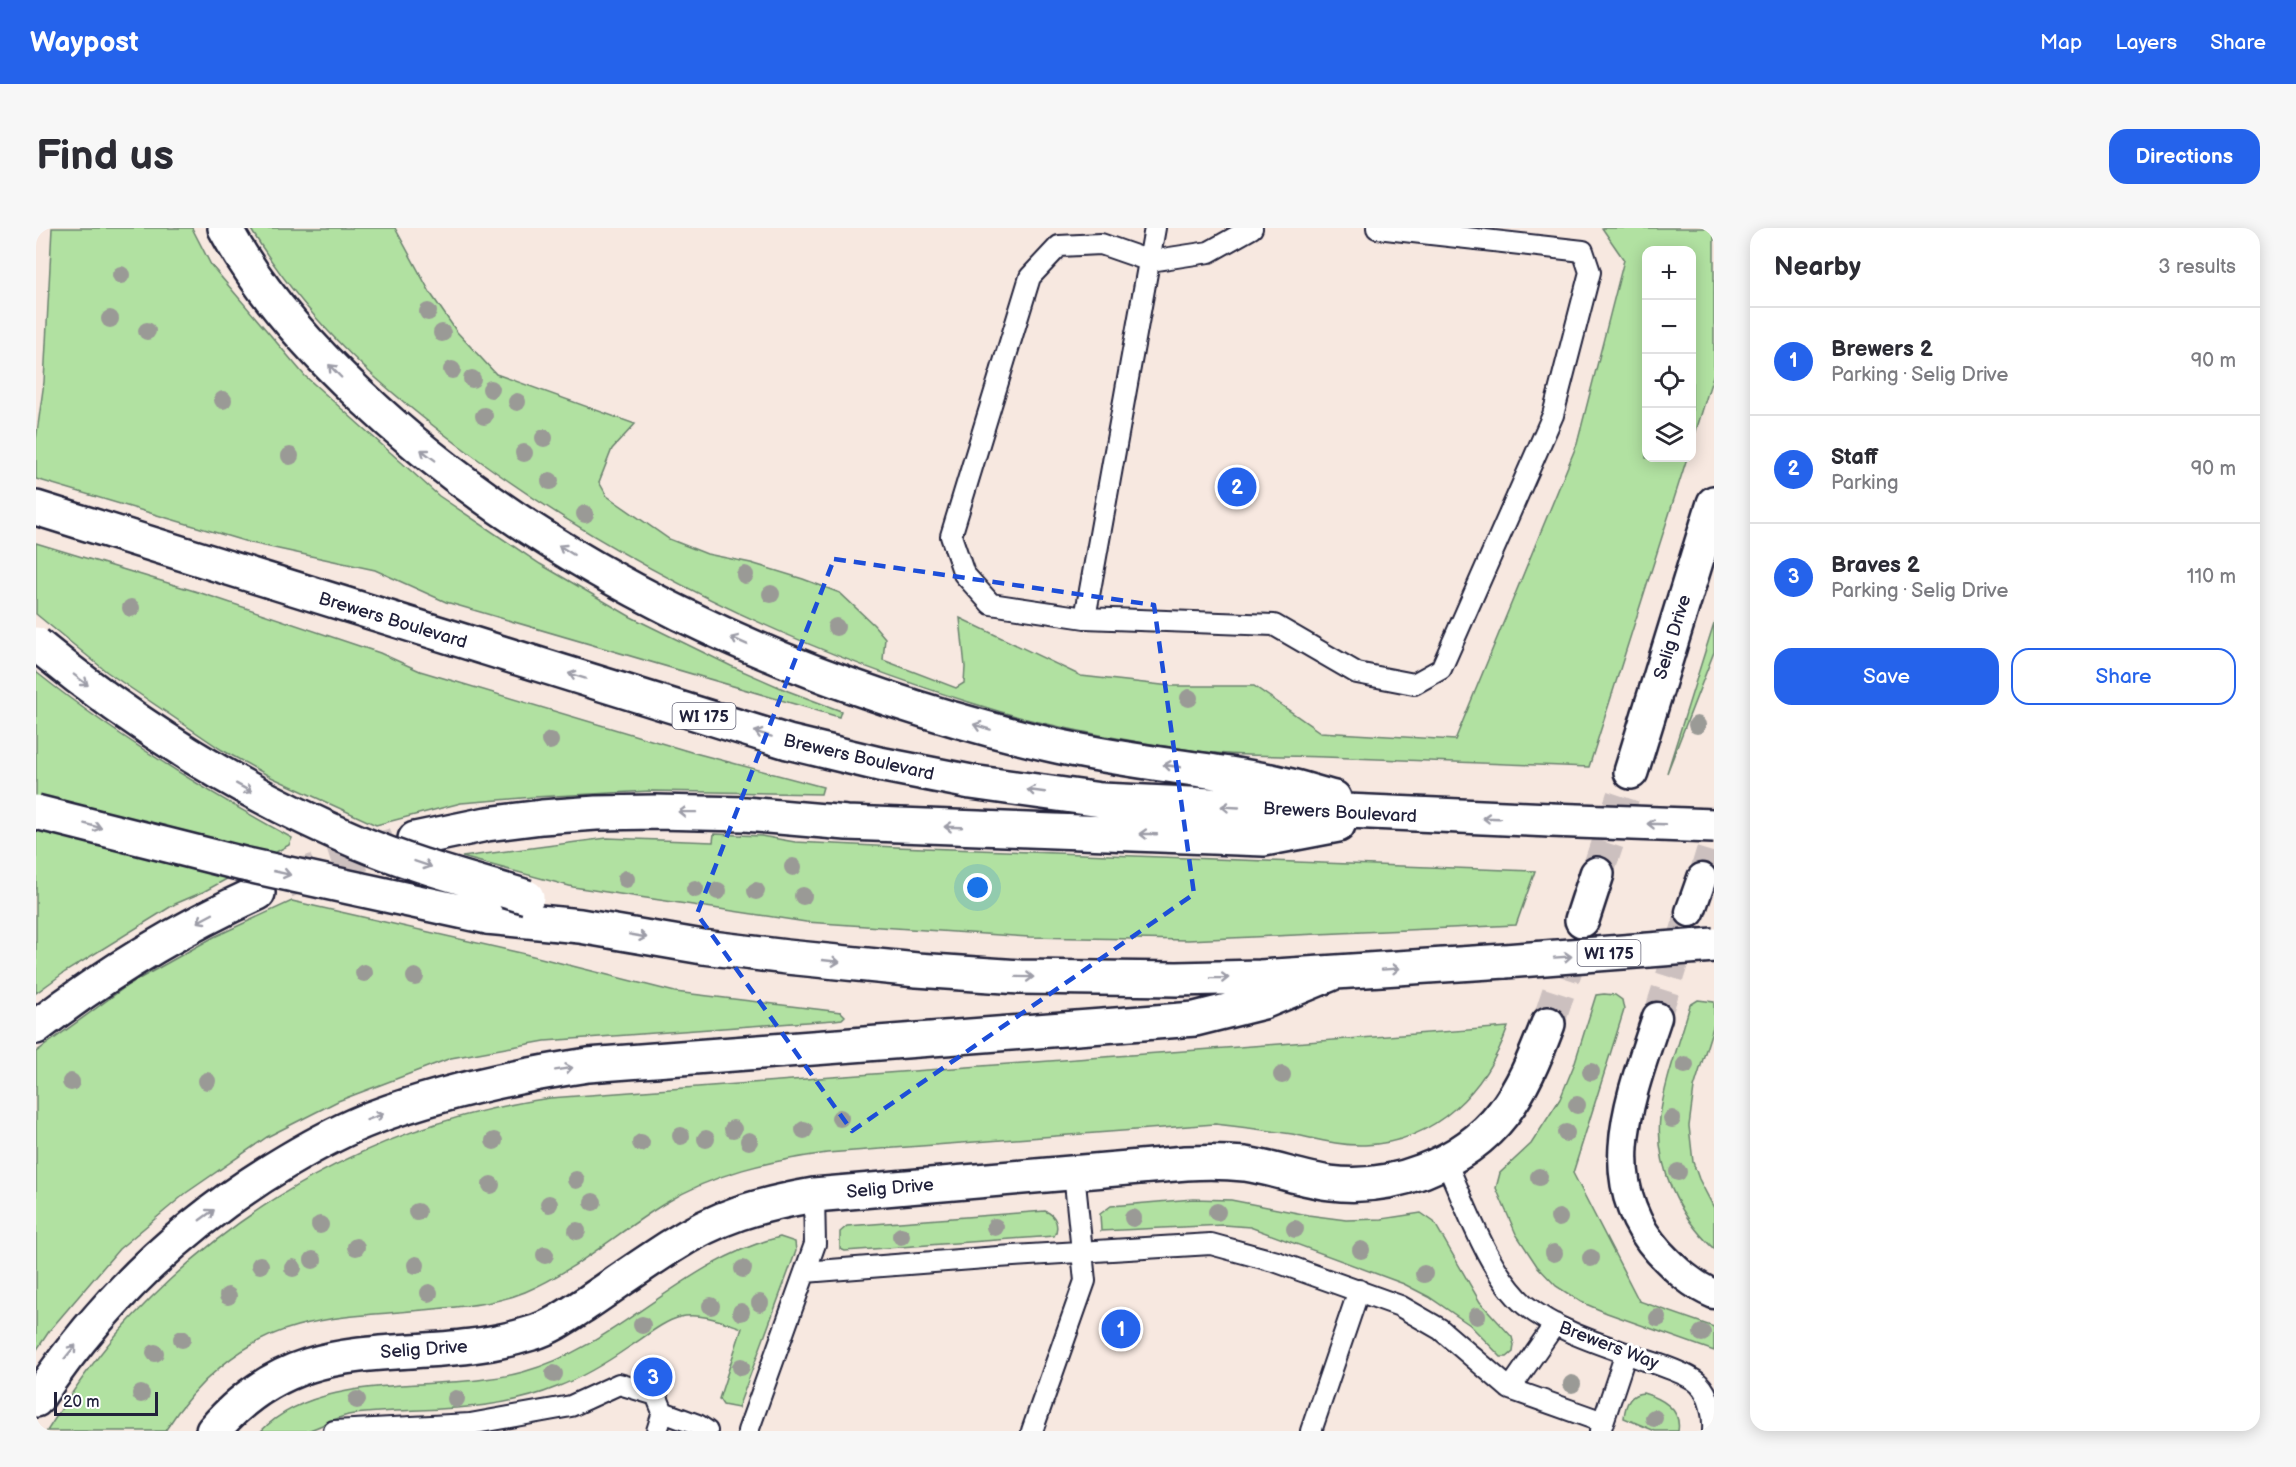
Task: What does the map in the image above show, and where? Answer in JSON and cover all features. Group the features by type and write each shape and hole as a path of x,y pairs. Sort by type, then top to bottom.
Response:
{"main road":[{"path":"225,228 258,281 294,326 335,371 421,450 530,528 640,593 699,623 792,663 892,699 997,731 1103,756 1268,780 1393,815"},
{"name":"Selig Drive","path":"1631,771 1714,503"},
{"name":"Brewers Boulevard","path":"36,508 788,742 879,764 971,782 1101,800 1393,815 1714,826"},
{"path":"36,644 155,734 252,792 360,843 527,897 580,926"},
{"name":"WI 175","path":"36,812 243,864 487,917 580,926 703,947 917,970 986,975 1177,979 1333,974 1714,945"},
{"path":"415,839 487,824 596,813 746,814 847,823 1264,839 1393,815"},
{"path":"1582,920 1597,874"},
{"path":"36,1027 110,974 160,942 211,915 258,894"},
{"path":"36,1400 56,1370 99,1316 145,1267 198,1222 255,1180 312,1147 370,1119 421,1101 528,1074 588,1065 1195,1019 1263,1002 1333,974"},
{"name":"Selig Drive","path":"213,1431 242,1401 273,1380 304,1365 354,1354 450,1349 533,1333 561,1320 706,1226 763,1204 814,1195 1213,1162 1246,1165 1328,1182 1379,1184 1403,1179 1446,1162 1494,1126 1527,1075 1548,1024"}],"street":[{"path":"1690,912 1701,878"},
{"path":"1657,1017 1635,1084 1626,1119 1622,1150 1632,1213 1648,1240 1677,1271 1714,1294"}],"lane":[{"path":"1085,618 1155,228"},
{"path":"1252,228 1209,252 1150,261 1101,244 1059,246 1030,277 951,536 964,574 992,604 1085,618 1274,625 1357,673 1414,684 1441,669 1553,415 1590,272 1583,251 1377,228"},
{"name":"Brewers Way","path":"1446,1162 1491,1257 1509,1289 1525,1305 1554,1324 1586,1339 1706,1383 1713,1431"},
{"path":"1032,1431 1084,1281 1074,1173"},
{"path":"748,1431 814,1244 814,1195"},
{"path":"805,1272 1212,1244 1276,1262 1400,1306 1440,1329 1510,1389 1602,1427 1626,1353"},
{"path":"1311,1431 1359,1290"},
{"path":"1510,1389 1554,1324"},
{"path":"334,1431 470,1424 571,1406 619,1384 656,1395 663,1412 657,1431"},
{"path":"663,1412 698,1425 707,1431"}],"highlighted area":[{"path":"834,559 1154,605 1194,894 852,1131 697,914"}],"green space":[{"path":"52,228 192,228 211,265 305,376 439,496 540,564 631,617 731,666 841,711 839,717 446,602 375,570 251,543 36,479 36,440 44,382"},
{"path":"250,228 395,228 431,294 457,332 496,374 635,424 612,449 599,482 607,496 669,539 707,554 751,563 840,593 885,638 883,660 956,688 964,683 965,667 960,618 1081,676 1171,686 1254,686 1320,732 1455,740 1577,444 1624,260 1602,228 1714,228 1714,373 1696,431 1696,246 1642,246 1642,462 1686,462 1589,767 1213,753 1084,732 975,704 843,658 715,602 653,570 533,498 442,433 380,381 323,326 273,263"},
{"path":"36,543 201,593 380,653 420,671 691,752 823,787 821,794 650,791 534,797 461,803 376,825 271,777 222,750 107,672 36,614"},
{"path":"1714,623 1714,652 1667,773"},
{"path":"36,672 97,718 160,761 292,838 289,845 203,892 175,904 65,972 36,993"},
{"path":"714,834 761,836 795,842 896,847 1535,871 1516,925 1188,940 1029,937 806,922 573,887 462,857 607,838 713,842"},
{"path":"292,901 521,953 675,992 841,1012 845,1016 834,1020 545,1041 451,1058 338,1101 267,1137 186,1193 119,1249 50,1330 36,1351 36,1052 128,985 214,937"},
{"path":"1596,995 1615,995 1622,1000 1624,1010 1573,1173 1639,1301 1714,1327 1714,1351 1607,1313 1581,1302 1556,1286 1537,1266 1516,1234 1496,1188 1500,1173 1531,1144 1560,1099 1574,1065"},
{"path":"1698,1000 1714,1002 1714,1024 1694,1088 1689,1126 1693,1162 1714,1208 1714,1249 1701,1236 1680,1206 1666,1172 1659,1136 1662,1103 1669,1075 1690,1005"},
{"path":"1508,1027 1486,1072 1455,1108 1436,1123 1391,1142 1365,1145 1347,1144 1215,1124 827,1153 763,1164 722,1176 683,1193 561,1273 525,1292 488,1303 328,1319 276,1333 257,1342 221,1366 190,1396 165,1431 47,1431 97,1358 116,1335 160,1289 208,1247 258,1210 312,1177 368,1150 426,1127 487,1110 550,1098"},
{"path":"1193,1199 1231,1200 1346,1220 1382,1219 1421,1213 1434,1222 1480,1302 1512,1337 1513,1352 1507,1357 1501,1357 1470,1325 1429,1297 1404,1284 1250,1227 1224,1225 1101,1231 1100,1214 1111,1206"},
{"path":"1045,1211 1052,1215 1056,1222 1057,1229 1054,1236 845,1251 840,1249 840,1232 847,1226"},
{"path":"780,1237 795,1242 796,1251 738,1408 723,1405 719,1399 742,1328 712,1318 688,1316 673,1319 660,1326 612,1359 585,1374 532,1396 482,1406 354,1414 307,1431 261,1431 287,1411 317,1398 350,1390 492,1378 523,1372 558,1360 621,1324 712,1264 745,1248"},
{"path":"1643,1393 1669,1406 1677,1416 1678,1431 1655,1431 1624,1418 1629,1401"}],"tunnel":[{"path":"1597,874 1631,772"},
{"path":"1702,878 1714,838"},
{"path":"286,882 320,868 395,844"},
{"path":"1657,1017 1690,912"},
{"path":"1548,1024 1582,920"}],"place":[{"name":"Staff","path":"1237,487"},
{"name":"Brewers 2","path":"1121,1329"},
{"name":"Braves 2","path":"653,1377"}]}
